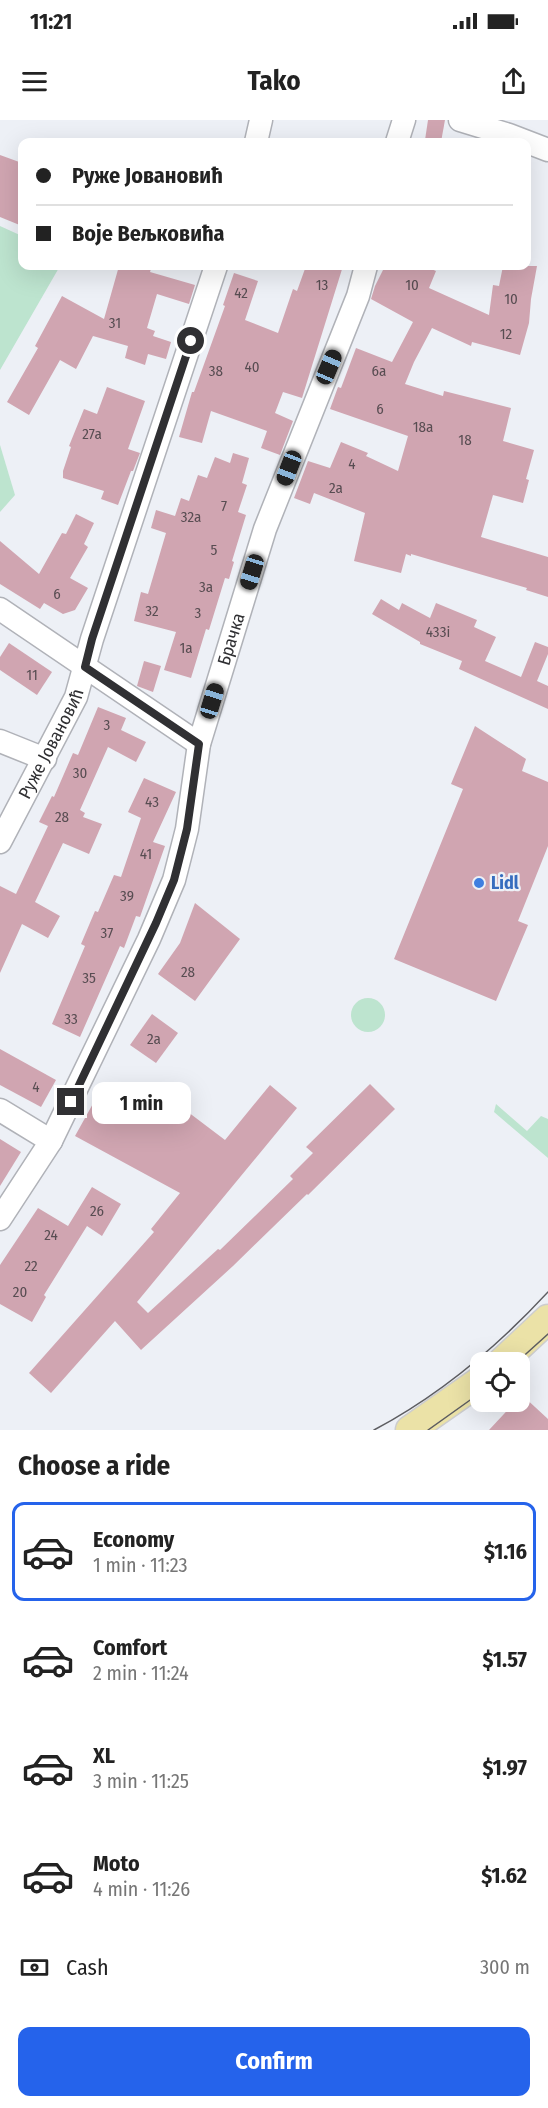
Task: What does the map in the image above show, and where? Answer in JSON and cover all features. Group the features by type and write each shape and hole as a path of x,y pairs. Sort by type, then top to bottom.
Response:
{"main road":[{"path":"512,1352 548,1318"},
{"path":"410,1430 470,1388"}],"street":[{"path":"257,138 261,120"},
{"path":"398,138 404,120"},
{"path":"460,120 516,138"},
{"path":"531,144 548,150"},
{"name":"Руже Јовановић","path":"0,842 76,697 106,594 215,270"},
{"name":"Брачка","path":"0,1219 51,1141 174,880 188,819 199,744 265,529 358,296 365,270"},
{"path":"0,609 199,744"},
{"path":"0,741 45,759"},
{"path":"0,1110 51,1141"}],"green space":[{"path":"0,226 18,234 18,270 58,270 0,370"},
{"path":"0,445 15,495 0,512"},
{"path":"368,998 380,1003 385,1015 380,1027 368,1032 356,1027 351,1015 356,1003"},
{"path":"496,1104 527,1131 541,1116 548,1119 548,1158 494,1112"}],"building":[{"path":"428,120 445,120 442,138 425,138"},
{"path":"0,155 18,162 18,224 0,217"},
{"path":"531,266 537,266 529,323 520,355 472,342 471,346 432,328 405,384 443,396 444,391 511,408 503,441 534,450 526,479 529,480 523,503 493,495 481,537 548,557 548,597 526,590 527,588 411,554 411,556 406,554 401,573 354,561 365,513 314,493 310,504 294,498 308,461 330,468 341,442 368,453 366,456 398,471 408,436 330,409 338,387 341,388 356,348 392,362 413,322 371,299 383,270 434,270 436,271 429,288 489,315 493,285 499,286 502,270 531,270"},
{"path":"118,270 151,270 150,272 195,285 189,304 157,294 147,328 155,331 153,336 171,342 166,359 148,354 145,365 125,358 128,346 93,336 76,369 60,360 29,415 7,402 38,348 35,346 62,296 104,319"},
{"path":"305,270 342,270 302,398 283,392 275,413 293,421 280,455 261,448 267,431 211,411 202,443 179,437 192,392 194,392 225,306 223,305 234,273 258,281 245,320 278,333 293,289 297,291"},
{"path":"107,387 145,401 128,449 140,453 118,505 101,499 104,491 63,478 71,447 69,446 84,409 97,414"},
{"path":"233,453 249,458 242,483 247,485 238,512 246,515 229,579 225,578 191,678 164,670 176,632 134,621 141,592 148,594 166,533 151,528 156,510 175,516 181,498 189,501 198,475 207,478 215,457 230,463"},
{"path":"76,514 94,523 84,544 88,547 70,578 88,588 75,610 63,614 44,603 40,609 0,584 0,541 39,574 62,533 66,534"},
{"path":"381,599 399,610 402,603 430,618 436,603 477,620 474,627 496,637 485,661 521,677 535,642 548,647 548,654 537,681 548,686 548,709 459,669 462,661 420,644 372,614"},
{"path":"9,643 52,672 37,695 0,670 0,657"},
{"path":"144,661 161,666 153,692 137,686"},
{"path":"98,707 126,718 121,730 146,742 136,762 108,747 80,810 85,813 83,817 102,824 89,854 63,843 35,902 60,916 48,938 22,924 0,973 0,886 16,894 48,826 39,822 52,796 54,797 73,753 78,755"},
{"name":"Lidl","path":"475,726 526,759 522,771 548,782 548,846 518,921 528,925 496,1001 394,959 463,789 451,784"},
{"path":"144,778 176,792 153,842 165,846 140,917 136,916 124,948 120,946 80,1037 52,1024 85,946 81,944 95,911 98,912 114,875 121,877 141,818 128,812"},
{"path":"195,903 240,939 195,1001 158,974 180,943"},
{"path":"152,1014 178,1033 156,1063 130,1045"},
{"path":"0,1049 56,1080 41,1107 0,1085"},
{"path":"151,1084 225,1140 270,1085 297,1108 137,1302 148,1313 218,1249 220,1250 293,1179 290,1176 313,1153 306,1147 370,1084 395,1109 308,1195 141,1350 115,1321 51,1393 29,1373 154,1232 151,1229 180,1193 75,1136 100,1091 133,1109"},
{"path":"0,1139 21,1152 0,1186"},
{"path":"92,1187 121,1204 102,1236 87,1226 44,1295 46,1297 32,1322 0,1304 0,1265 38,1208 68,1226"},
{"path":"530,1402 548,1419 548,1430 489,1430 506,1412 530,1412"}],"tram line":[{"path":"374,1430 422,1401 467,1368 548,1292"},
{"path":"528,1352 548,1334"},
{"path":"428,1430 470,1400"}],"place":[{"name":"Lidl","path":"479,883"}],"route":[{"path":"71,1102 174,880 194,789 199,744 85,667 92,639 191,341"}]}
